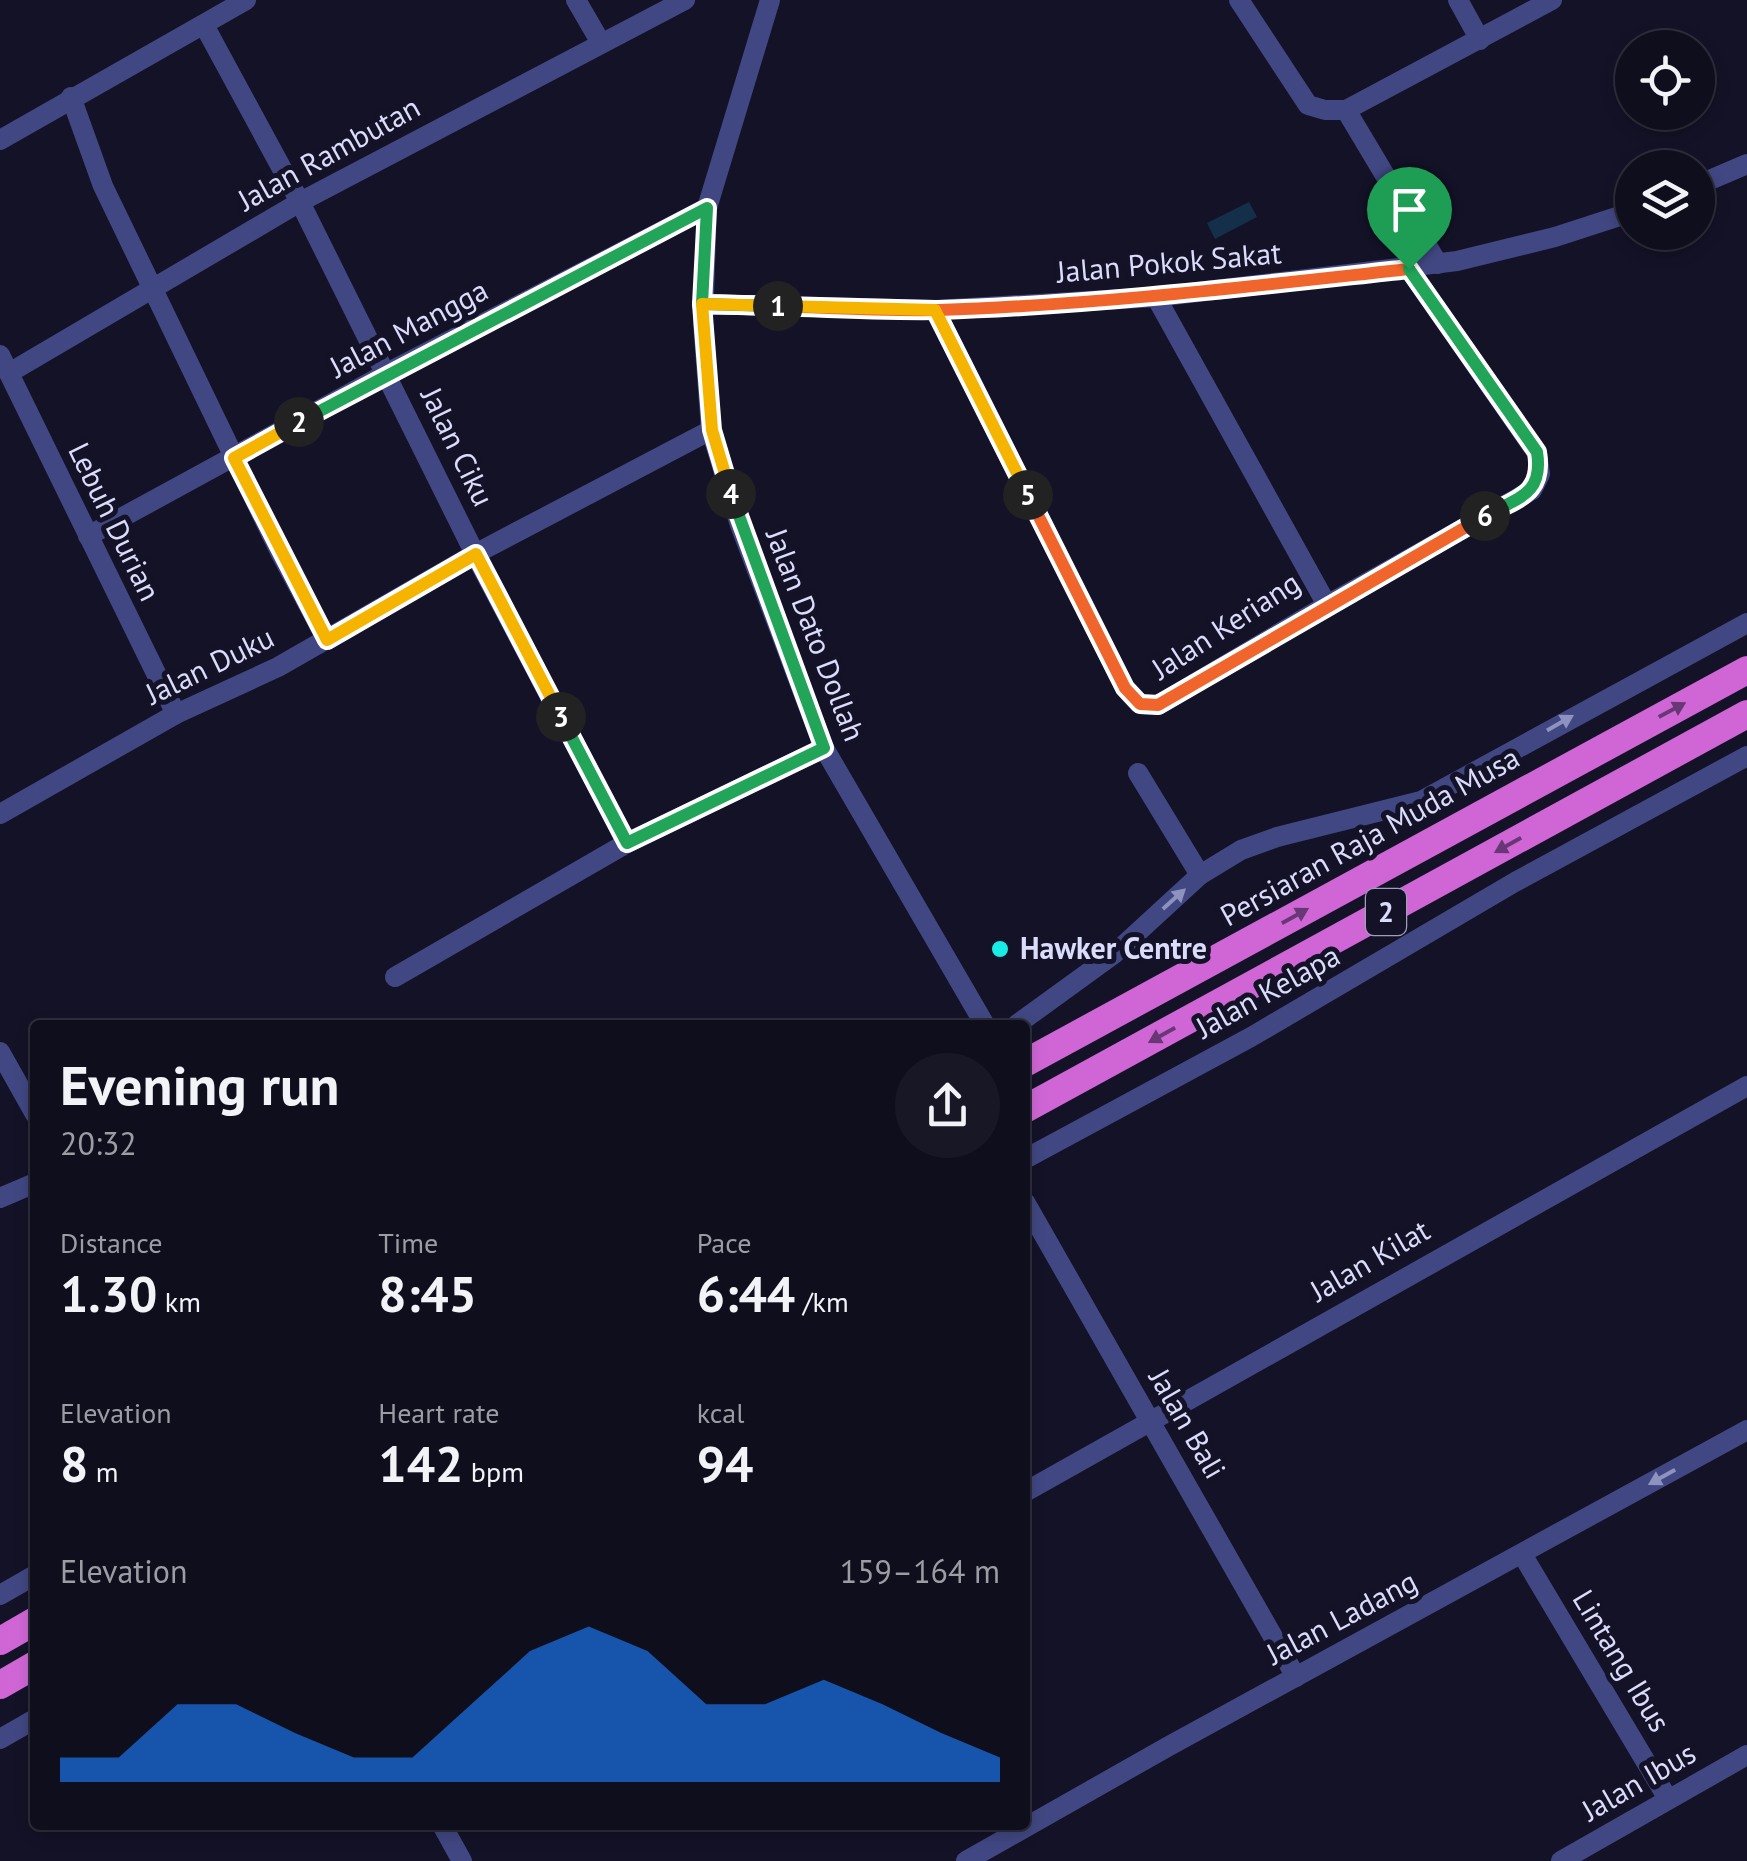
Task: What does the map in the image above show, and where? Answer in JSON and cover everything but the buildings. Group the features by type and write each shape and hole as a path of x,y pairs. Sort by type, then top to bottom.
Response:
{"highway":[{"name":"Persiaran Raja Muda Musa","path":"1030,1060 1747,670"},
{"name":"2","path":"1030,1106 1747,714"},
{"path":"0,1641 30,1624"},
{"path":"0,1685 30,1668"}],"street":[{"path":"0,140 246,0"},
{"path":"576,0 601,43"},
{"name":"Jalan Rambutan","path":"4,364 154,289 300,202 686,0"},
{"name":"Jalan Dato Dollah","path":"770,0 707,208 702,304 712,430 740,524 824,748 982,1020"},
{"path":"1239,0 1308,105 1326,110 1346,110 1552,0"},
{"path":"1458,0 1480,40"},
{"name":"Jalan Ciku","path":"204,25 300,202 476,554 627,843"},
{"path":"71,97 103,186 327,640"},
{"path":"1346,110 1438,264"},
{"path":"1715,178 1747,164"},
{"name":"Jalan Mangga","path":"88,536 387,373 707,208"},
{"name":"Jalan Pokok Sakat","path":"702,304 935,310 1156,297 1438,264 1555,237 1615,218"},
{"path":"1326,605 1532,490 1540,474 1537,452 1409,269"},
{"name":"Jalan Keriang","path":"935,310 1125,688 1140,704 1158,705 1326,605 1156,297"},
{"name":"Lebuh Durian","path":"4,364 176,714"},
{"name":"Jalan Duku","path":"0,814 176,714 327,640 476,554 712,430"},
{"path":"1023,1020 1114,954 1200,876 1241,850 1276,837 1421,800 1747,623"},
{"path":"394,977 627,843 824,748"},
{"name":"Jalan Kelapa","path":"1030,1156 1312,1003 1516,882 1747,756"},
{"path":"1138,773 1200,876"},
{"path":"0,1052 30,1105"},
{"name":"Jalan Kilat","path":"1030,1489 1747,1086"},
{"path":"0,1198 30,1185"},
{"name":"Jalan Bali","path":"1030,1211 1296,1676"},
{"name":"Jalan Ladang","path":"1030,1825 1747,1430"},
{"name":"Lintang Ibus","path":"1522,1554 1668,1799"},
{"path":"0,1595 30,1578"},
{"path":"0,1739 30,1722"},
{"name":"Jalan Ibus","path":"1560,1861 1747,1755"},
{"path":"445,1830 462,1861"},
{"name":"Jalan Ladang","path":"966,1861 1021,1830"}],"water":[{"path":"1249,202 1257,217 1215,239 1207,223"}],"place":[{"name":"Hawker Centre","path":"1000,949"}],"route":[{"path":"1409,269 1156,297 935,310 702,304 707,208 387,373 234,458 327,640 476,554 627,843 824,748 740,524 712,430 702,304 819,307 935,310 1125,688 1140,704 1158,705 1532,490 1540,474 1537,452 1409,269"}]}
